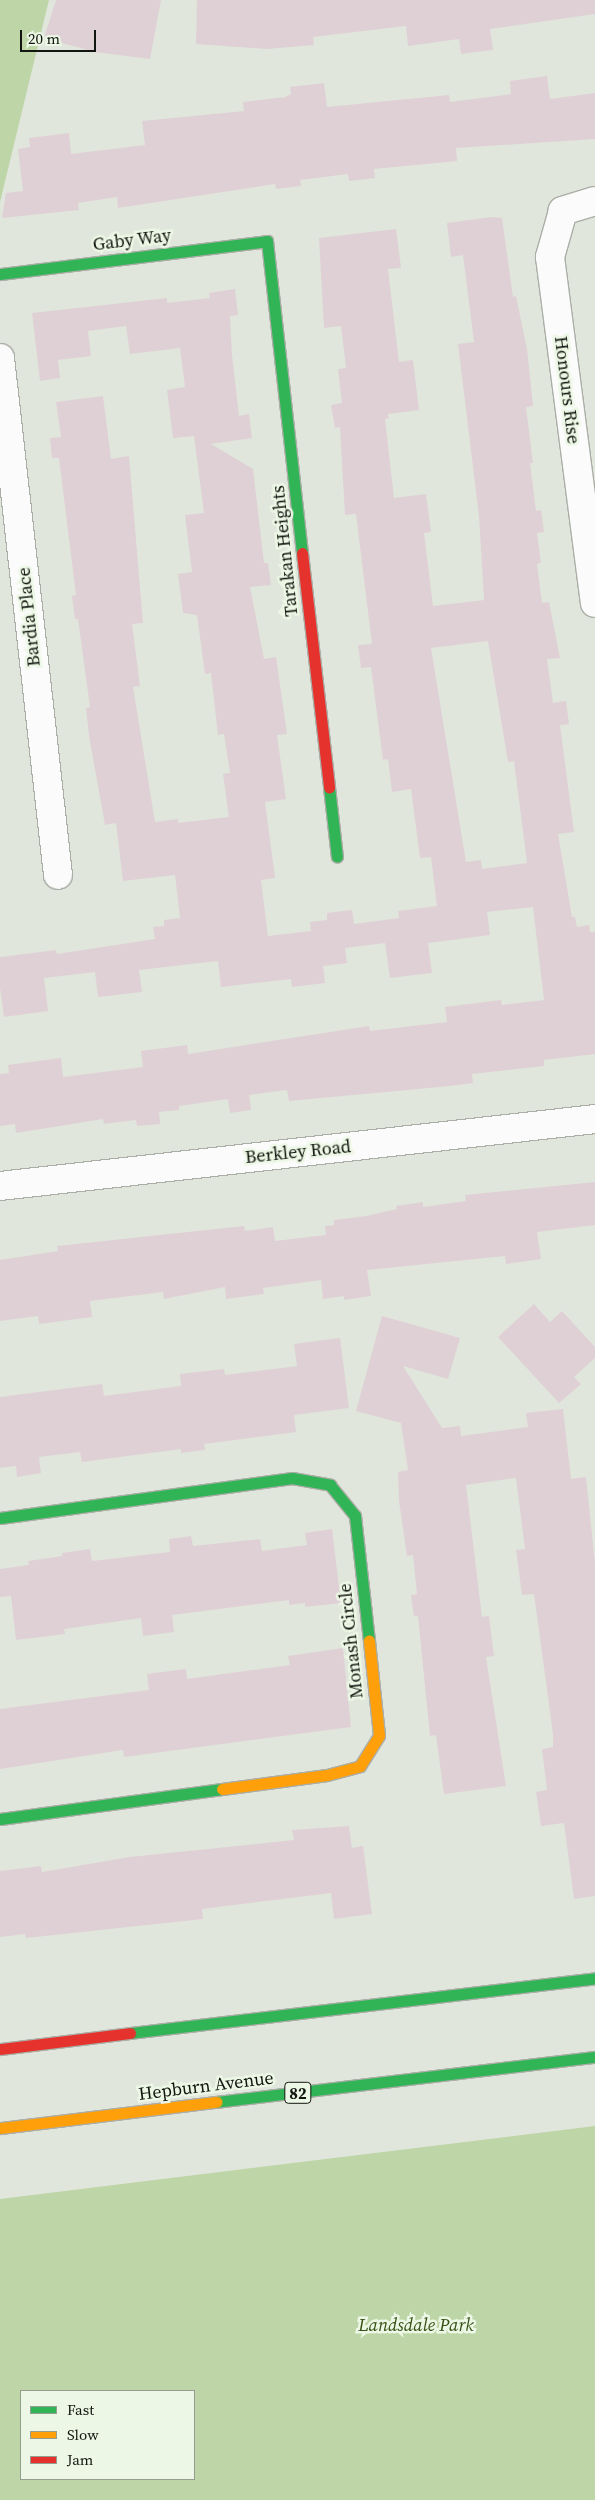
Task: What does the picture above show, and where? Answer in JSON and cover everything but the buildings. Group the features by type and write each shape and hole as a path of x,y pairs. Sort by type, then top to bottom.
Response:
{"street":[{"name":"Honours Rise","path":"595,201 563,212 550,256 595,603"},
{"name":"Gaby Way","path":"0,274 267,241"},
{"name":"Tarakan Heights","path":"267,241 337,857"},
{"name":"Bardia Place","path":"0,358 58,875"},
{"name":"Berkley Road","path":"0,1186 595,1119"},
{"name":"Monash Circle","path":"0,1518 292,1478 330,1484 354,1516 379,1736 360,1766 327,1775 0,1819"},
{"path":"0,2049 595,1978"},
{"name":"Hepburn Avenue","path":"0,2128 595,2057"}],"green space":[{"path":"0,0 49,0 0,202"},
{"name":"Landsdale Park","path":"595,2126 595,2500 0,2500 0,2199"}],"traffic: fast":[{"path":"0,274 267,241 302,553"},
{"path":"329,787 337,857"},
{"path":"0,1518 292,1478 330,1485 355,1516 369,1641"},
{"path":"0,1819 222,1789"},
{"path":"130,2033 595,1978"},
{"path":"216,2102 595,2057"}],"traffic: slow":[{"path":"222,1789 327,1775 360,1766 379,1735 369,1641"},
{"path":"0,2128 216,2102"}],"traffic: jam":[{"path":"302,553 329,787"},
{"path":"0,2049 130,2033"}]}
